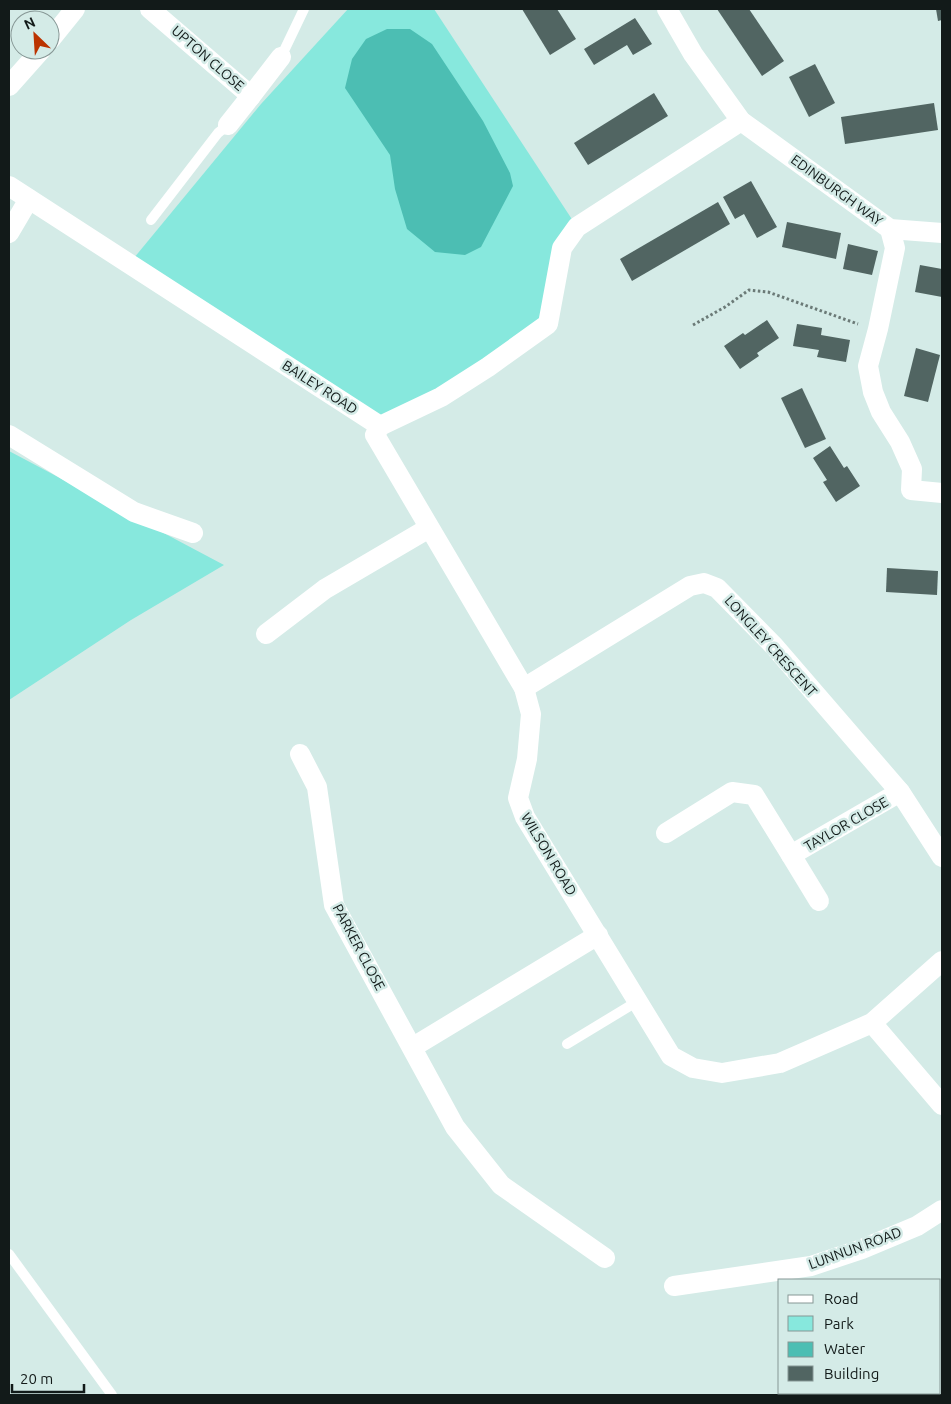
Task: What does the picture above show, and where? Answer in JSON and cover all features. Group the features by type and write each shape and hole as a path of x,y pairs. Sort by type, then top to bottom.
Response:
{"street":[{"path":"60,28 75,9"},
{"name":"UPTON CLOSE","path":"150,9 251,96 281,57"},
{"name":"EDINBURGH WAY","path":"666,9 693,54 741,121 890,229 942,233"},
{"path":"9,86 32,60"},
{"path":"228,125 251,96"},
{"path":"380,426 441,397 488,367 548,324 562,248 577,227 741,121"},
{"name":"BAILEY ROAD","path":"9,186 380,426"},
{"path":"9,233 28,199"},
{"path":"890,229 895,248 878,330 868,366 873,392 881,412 900,442 912,469 910,490 942,493"},
{"name":"WILSON ROAD","path":"380,426 375,435 524,688 530,714 527,759 518,798 525,817 671,1056 693,1068 722,1073 780,1063 872,1023"},
{"path":"9,435 134,512 193,533"},
{"path":"266,634 325,589 429,528"},
{"name":"LONGLEY CRESCENT","path":"524,688 690,586 704,582 717,588 774,646 900,792 942,857"},
{"name":"PARKER CLOSE","path":"300,754 317,787 334,905 455,1127 501,1186 606,1258"},
{"name":"TAYLOR CLOSE","path":"666,832 732,792 754,795 820,902"},
{"name":"TAYLOR CLOSE","path":"792,855 900,792"},
{"path":"413,1047 598,935"},
{"path":"942,961 872,1023 942,1105"},
{"name":"LUNNUN ROAD","path":"674,1286 811,1266 862,1249 917,1226 942,1210"}],"lane":[{"path":"281,57 304,9"},
{"path":"151,220 218,133 228,125"},
{"path":"568,1044 638,1001"},
{"path":"9,1254 112,1395"}],"path":[{"path":"693,325 725,307 749,290 768,292 878,330"}],"green space":[{"path":"348,9 434,9 577,227 548,324 380,426 129,264 261,104"},
{"path":"9,451 224,565 131,620 9,700"}],"water":[{"path":"387,29 410,29 432,44 483,121 510,173 513,186 481,247 465,255 435,252 407,229 395,189 390,155 345,88 352,59 366,39"}],"building":[{"path":"522,9 557,9 576,39 550,55"},
{"path":"717,9 749,9 784,61 762,76"},
{"path":"936,9 942,9 942,20 938,21"},
{"path":"635,18 652,44 633,55 627,45 594,65 584,49"},
{"path":"815,64 835,103 809,117 789,77"},
{"path":"654,93 668,116 588,165 574,143"},
{"path":"934,103 938,130 845,144 841,117"},
{"path":"751,181 777,227 757,238 744,214 735,219 723,197"},
{"path":"718,202 730,224 632,281 620,259"},
{"path":"787,222 841,233 836,259 782,247"},
{"path":"848,244 878,251 872,275 843,269"},
{"path":"920,265 942,269 942,297 915,292"},
{"path":"767,320 779,338 757,353 759,356 740,369 724,346"},
{"path":"797,324 822,328 821,335 850,340 846,362 817,357 819,350 793,346"},
{"path":"916,348 940,355 928,402 904,396"},
{"path":"802,388 826,439 805,448 781,398"},
{"path":"830,446 844,468 847,466 860,486 836,502 823,482 827,480 813,458"},
{"path":"887,568 938,571 937,595 886,592"}]}
